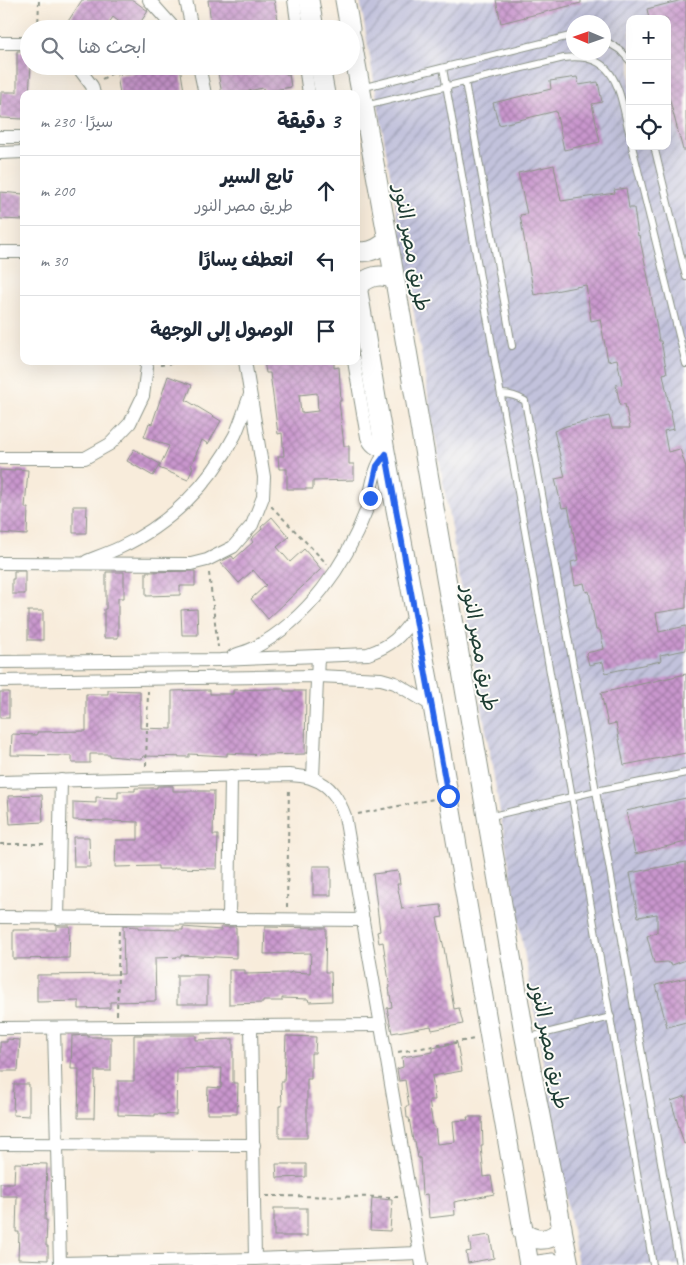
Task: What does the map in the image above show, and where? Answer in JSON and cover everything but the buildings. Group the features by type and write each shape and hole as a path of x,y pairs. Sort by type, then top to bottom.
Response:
{"street":[{"path":"149,0 167,20"},
{"path":"186,0 190,20"},
{"path":"294,0 297,20"},
{"path":"309,0 312,20"},
{"path":"345,0 348,20"},
{"path":"0,42 20,43"},
{"path":"83,75 93,90"},
{"path":"201,75 204,90"},
{"path":"306,75 308,90"},
{"path":"322,75 324,90"},
{"name":"طريق مصر النور","path":"358,75 525,1038 569,1265"},
{"path":"20,137 4,137 5,153 20,152"},
{"path":"360,250 371,251 380,247 388,240"},
{"path":"0,252 20,252"},
{"path":"360,282 374,276 394,279"},
{"path":"360,302 385,452 433,706 529,1265"},
{"path":"0,458 85,458 110,444 130,422 143,396 147,365"},
{"path":"0,563 190,564 207,560 233,547 252,524 263,497 264,477 246,365"},
{"path":"355,365 367,437 375,448 385,452"},
{"path":"80,563 119,548 148,532 187,501 214,470 236,434 250,395"},
{"path":"220,660 254,648 285,627 312,602 335,573 356,537 370,498 377,466 385,452"},
{"path":"0,662 220,660 368,654 386,648 402,634 415,616"},
{"path":"313,778 318,656"},
{"path":"119,662 119,678"},
{"path":"0,681 318,676 381,679 395,684 433,706"},
{"path":"0,782 289,775 313,778 328,787 339,800 346,816 421,1259 255,1259 60,1264 54,1028"},
{"path":"229,918 231,776"},
{"path":"58,918 61,780"},
{"path":"0,917 363,920"},
{"path":"0,1028 380,1025"},
{"path":"251,1026 255,1259"},
{"path":"0,1144 254,1145"},
{"path":"522,1231 527,1236 539,1240 558,1233 562,1227"},
{"path":"538,1265 553,1263 558,1265"}],"lane":[{"path":"362,97 443,68 566,37"},
{"path":"611,44 620,50 629,60"},
{"path":"362,97 446,87 578,56 594,58 606,66 614,79 626,121"},
{"path":"443,68 653,1265"},
{"path":"465,82 512,346"},
{"path":"633,150 686,364"},
{"path":"655,150 686,277"},
{"path":"501,394 518,396 525,401 679,1265"},
{"path":"487,817 596,791 686,773"},
{"path":"525,1038 611,1017"}],"path":[{"path":"38,0 38,20"},
{"path":"93,90 112,75"},
{"path":"263,497 335,573"},
{"path":"207,560 220,660"},
{"path":"146,778 149,678"},
{"path":"287,919 289,775"},
{"path":"346,816 448,796"},
{"path":"0,844 60,844"},
{"path":"116,1028 119,918"},
{"path":"386,1054 489,1037"},
{"path":"254,1196 411,1197"}],"shaded area":[{"path":"360,0 686,0 686,1265 578,1265"}],"route":[{"path":"370,498 375,471 379,461 386,454 448,796"}]}
